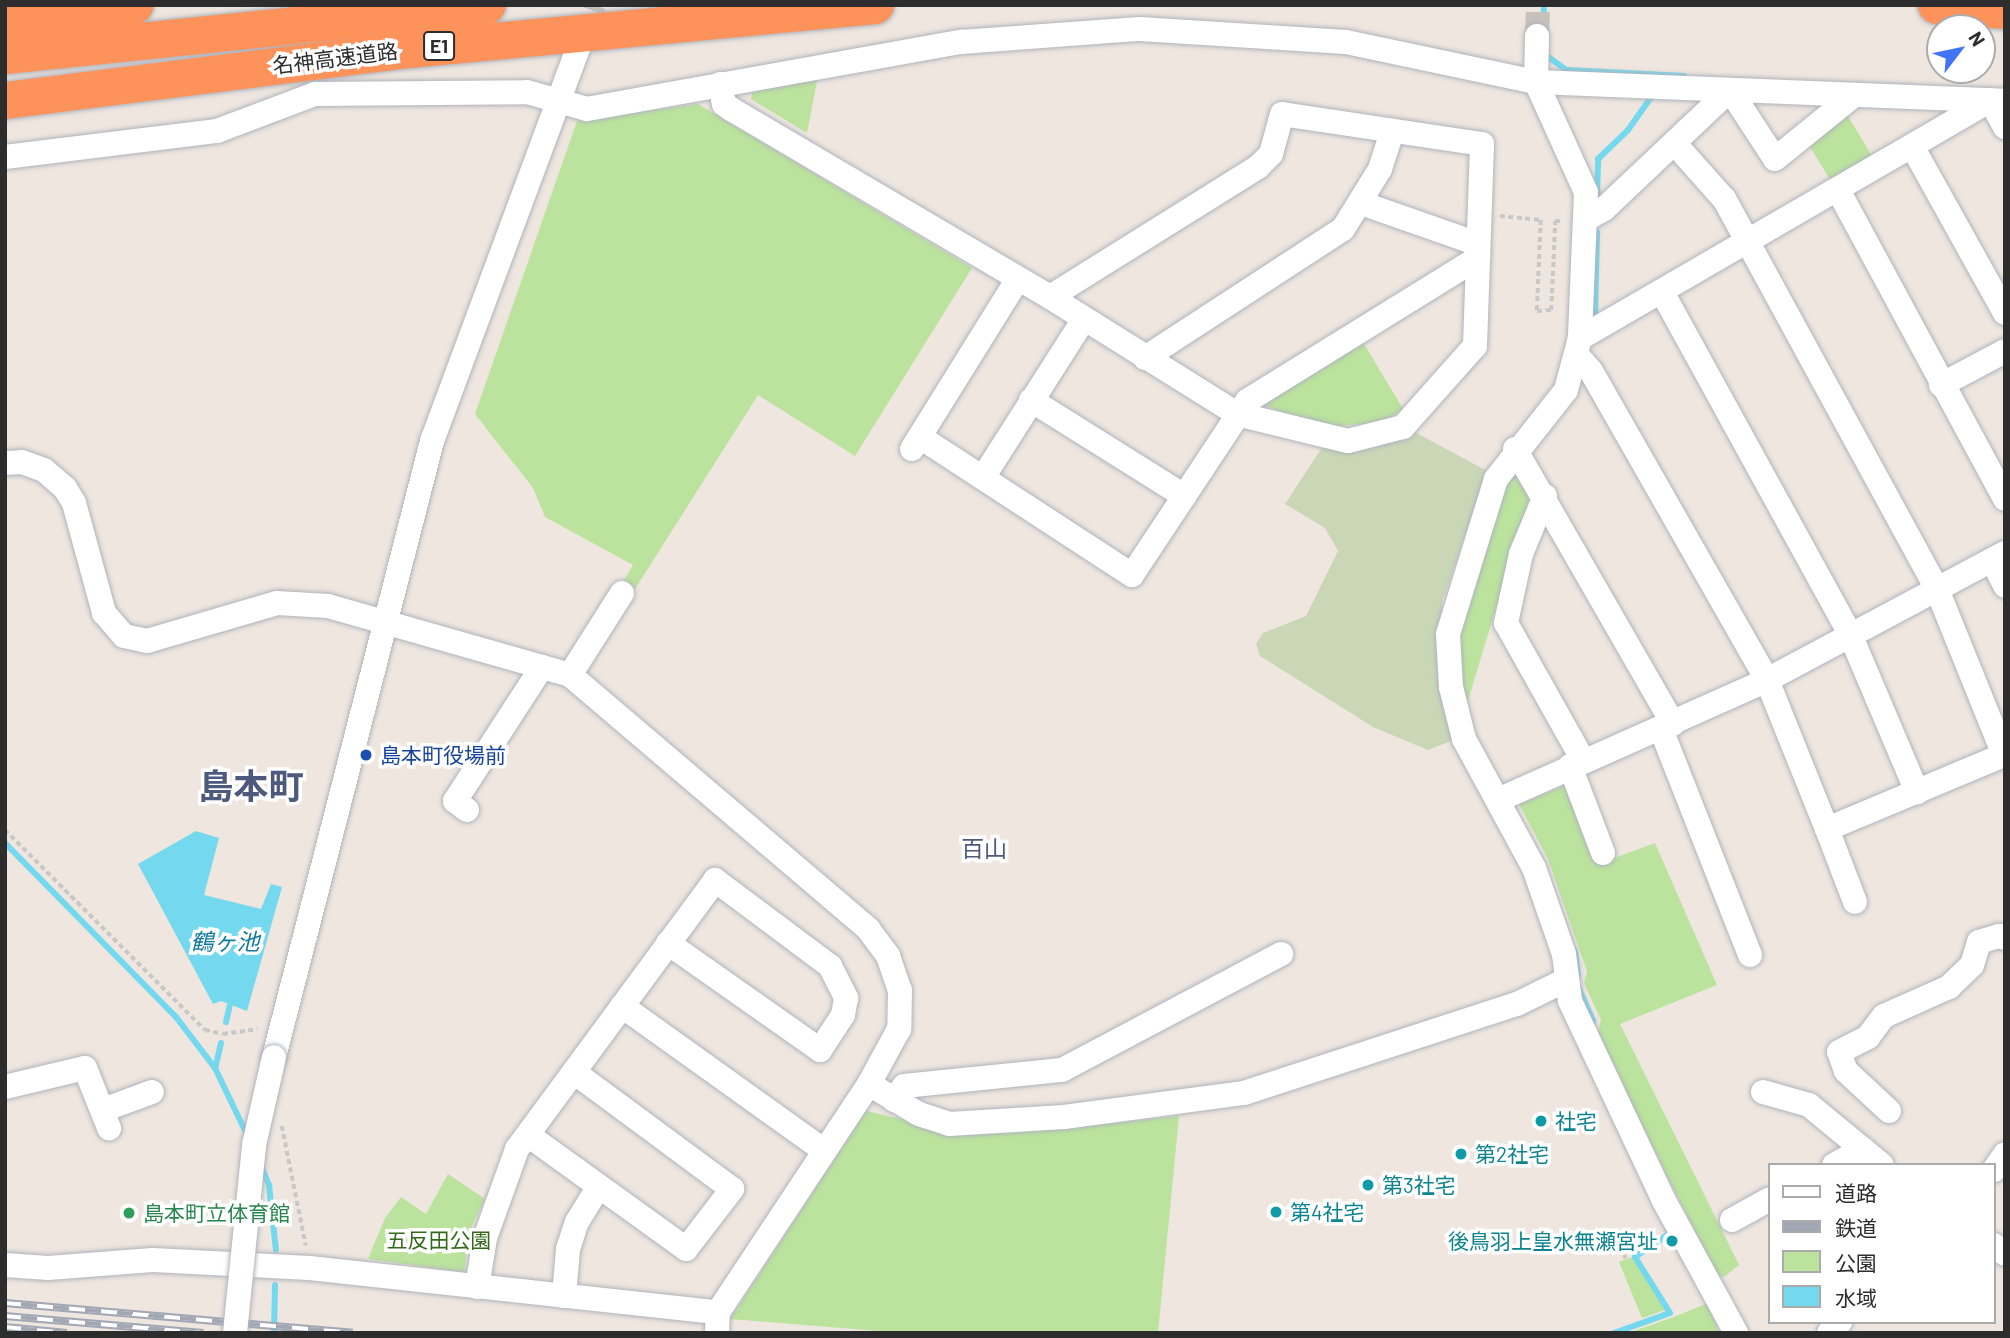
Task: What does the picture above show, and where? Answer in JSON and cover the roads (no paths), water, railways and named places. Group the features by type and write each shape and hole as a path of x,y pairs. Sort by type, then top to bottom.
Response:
{"highway":[{"path":"5,19 134,5"},
{"name":"名神高速道路","path":"5,55 486,5"},
{"name":"名神高速道路","path":"5,100 423,48 875,5"},
{"path":"1936,5 2005,10"}],"street":[{"path":"5,157 218,131 315,94 527,92 559,98 587,109 961,42 1140,29 1346,42 1536,82 1997,101"},
{"path":"1536,36 1536,82 1581,175 1588,218 1579,347 1566,390 1515,449 1496,479 1448,634 1451,687 1464,739 1534,868 1564,954 1564,981 1663,1199 1736,1333"},
{"path":"235,1333 254,1145 383,621 432,441 578,48"},
{"path":"720,84 724,104 731,109 1050,297 1237,414 1348,441 1403,428 1475,346 1482,144 1282,114 1271,154 1258,167 1050,297"},
{"path":"1730,90 1775,159 1854,95"},
{"path":"1588,218 1604,209 1676,145 1730,90"},
{"path":"1579,347 1662,292 1912,146 1997,101"},
{"path":"1997,101 2005,127"},
{"path":"1144,358 1343,229 1380,169 1392,131"},
{"path":"1676,145 1724,198 1994,698 2004,755 1827,829"},
{"path":"1912,146 2005,313"},
{"path":"1838,190 1941,385 2003,491"},
{"path":"1361,203 1478,251"},
{"path":"1018,279 916,443 984,476 1132,575 1247,401 1478,251"},
{"path":"1662,292 1850,634 1917,792"},
{"path":"984,476 1084,319"},
{"path":"1579,347 1767,680 1856,902"},
{"path":"1941,385 2005,351"},
{"path":"1031,400 1184,496"},
{"path":"1515,449 1545,496 1667,726 1750,955"},
{"path":"5,463 22,462 44,470 65,488 74,503 104,613 124,636 148,641 277,603 328,606 569,675 869,929 888,956 900,990 899,1029 869,1084 822,1150 717,1323 564,1296 310,1268 153,1260 48,1268 5,1265"},
{"path":"1545,496 1521,554 1506,623 1577,763 1604,853"},
{"path":"1498,800 1767,680 1999,556 2005,586"},
{"path":"569,675 622,593"},
{"path":"454,801 542,667"},
{"path":"477,1287 485,1238 517,1149 528,1135 668,943 715,880 830,966 840,978 846,998 843,1015 820,1050 668,943"},
{"path":"1889,1111 1846,1072 1839,1052 1868,1037 1884,1016 1949,987 1972,965 1979,942 1999,936 2005,939"},
{"path":"894,1100 904,1086 1062,1070 1281,954"},
{"path":"869,1084 894,1100 949,1124 1064,1117 1244,1093 1517,1004 1564,981"},
{"path":"622,1006 822,1150"},
{"path":"5,1087 85,1068 106,1119 152,1092"},
{"path":"528,1135 686,1249 732,1189 574,1072"},
{"path":"1763,1092 1809,1105 1872,1157"},
{"path":"1844,1163 1872,1157"},
{"path":"564,1296 568,1249 577,1222 598,1186"},
{"path":"1732,1220 1769,1200"}],"water":[{"name":"鶴ヶ池","path":"196,831 219,838 204,895 261,909 271,884 282,887 247,1011 221,1001 213,1004 138,864"}],"waterway":[{"path":"1543,32 1544,9"},
{"path":"1547,56 1566,70 1684,76"},
{"path":"1597,194 1598,159 1628,130 1654,93"},
{"path":"1595,316 1597,232"},
{"path":"5,843 176,1017 215,1068"},
{"path":"1575,951 1578,975"},
{"path":"1579,989 1593,1021"},
{"path":"226,1022 230,1005"},
{"path":"221,1043 215,1068 248,1137"},
{"path":"261,1166 269,1185 276,1250"},
{"path":"1614,1333 1670,1313 1635,1257 1670,1233 1668,1230"},
{"path":"274,1333 275,1285"}],"tunnel":[{"path":"579,44 594,5"},
{"path":"1537,36 1538,5"}],"railway":[{"path":"5,1303 353,1333"},
{"path":"5,1316 203,1333"},
{"path":"5,1327 67,1333"}],"place":[{"name":"島本町役場前","path":"366,755"},
{"name":"社宅","path":"1541,1121"},
{"name":"第2社宅","path":"1461,1154"},
{"name":"第3社宅","path":"1368,1185"},
{"name":"第4社宅","path":"1276,1212"},
{"name":"島本町立体育館","path":"129,1213"},
{"name":"後鳥羽上皇水無瀬宮址","path":"1672,1241"}],"district":[{"name":"島本町","path":"251,785"},
{"name":"百山","path":"984,848"}],"park label":[{"name":"五反田公園","path":"439,1240"}]}
